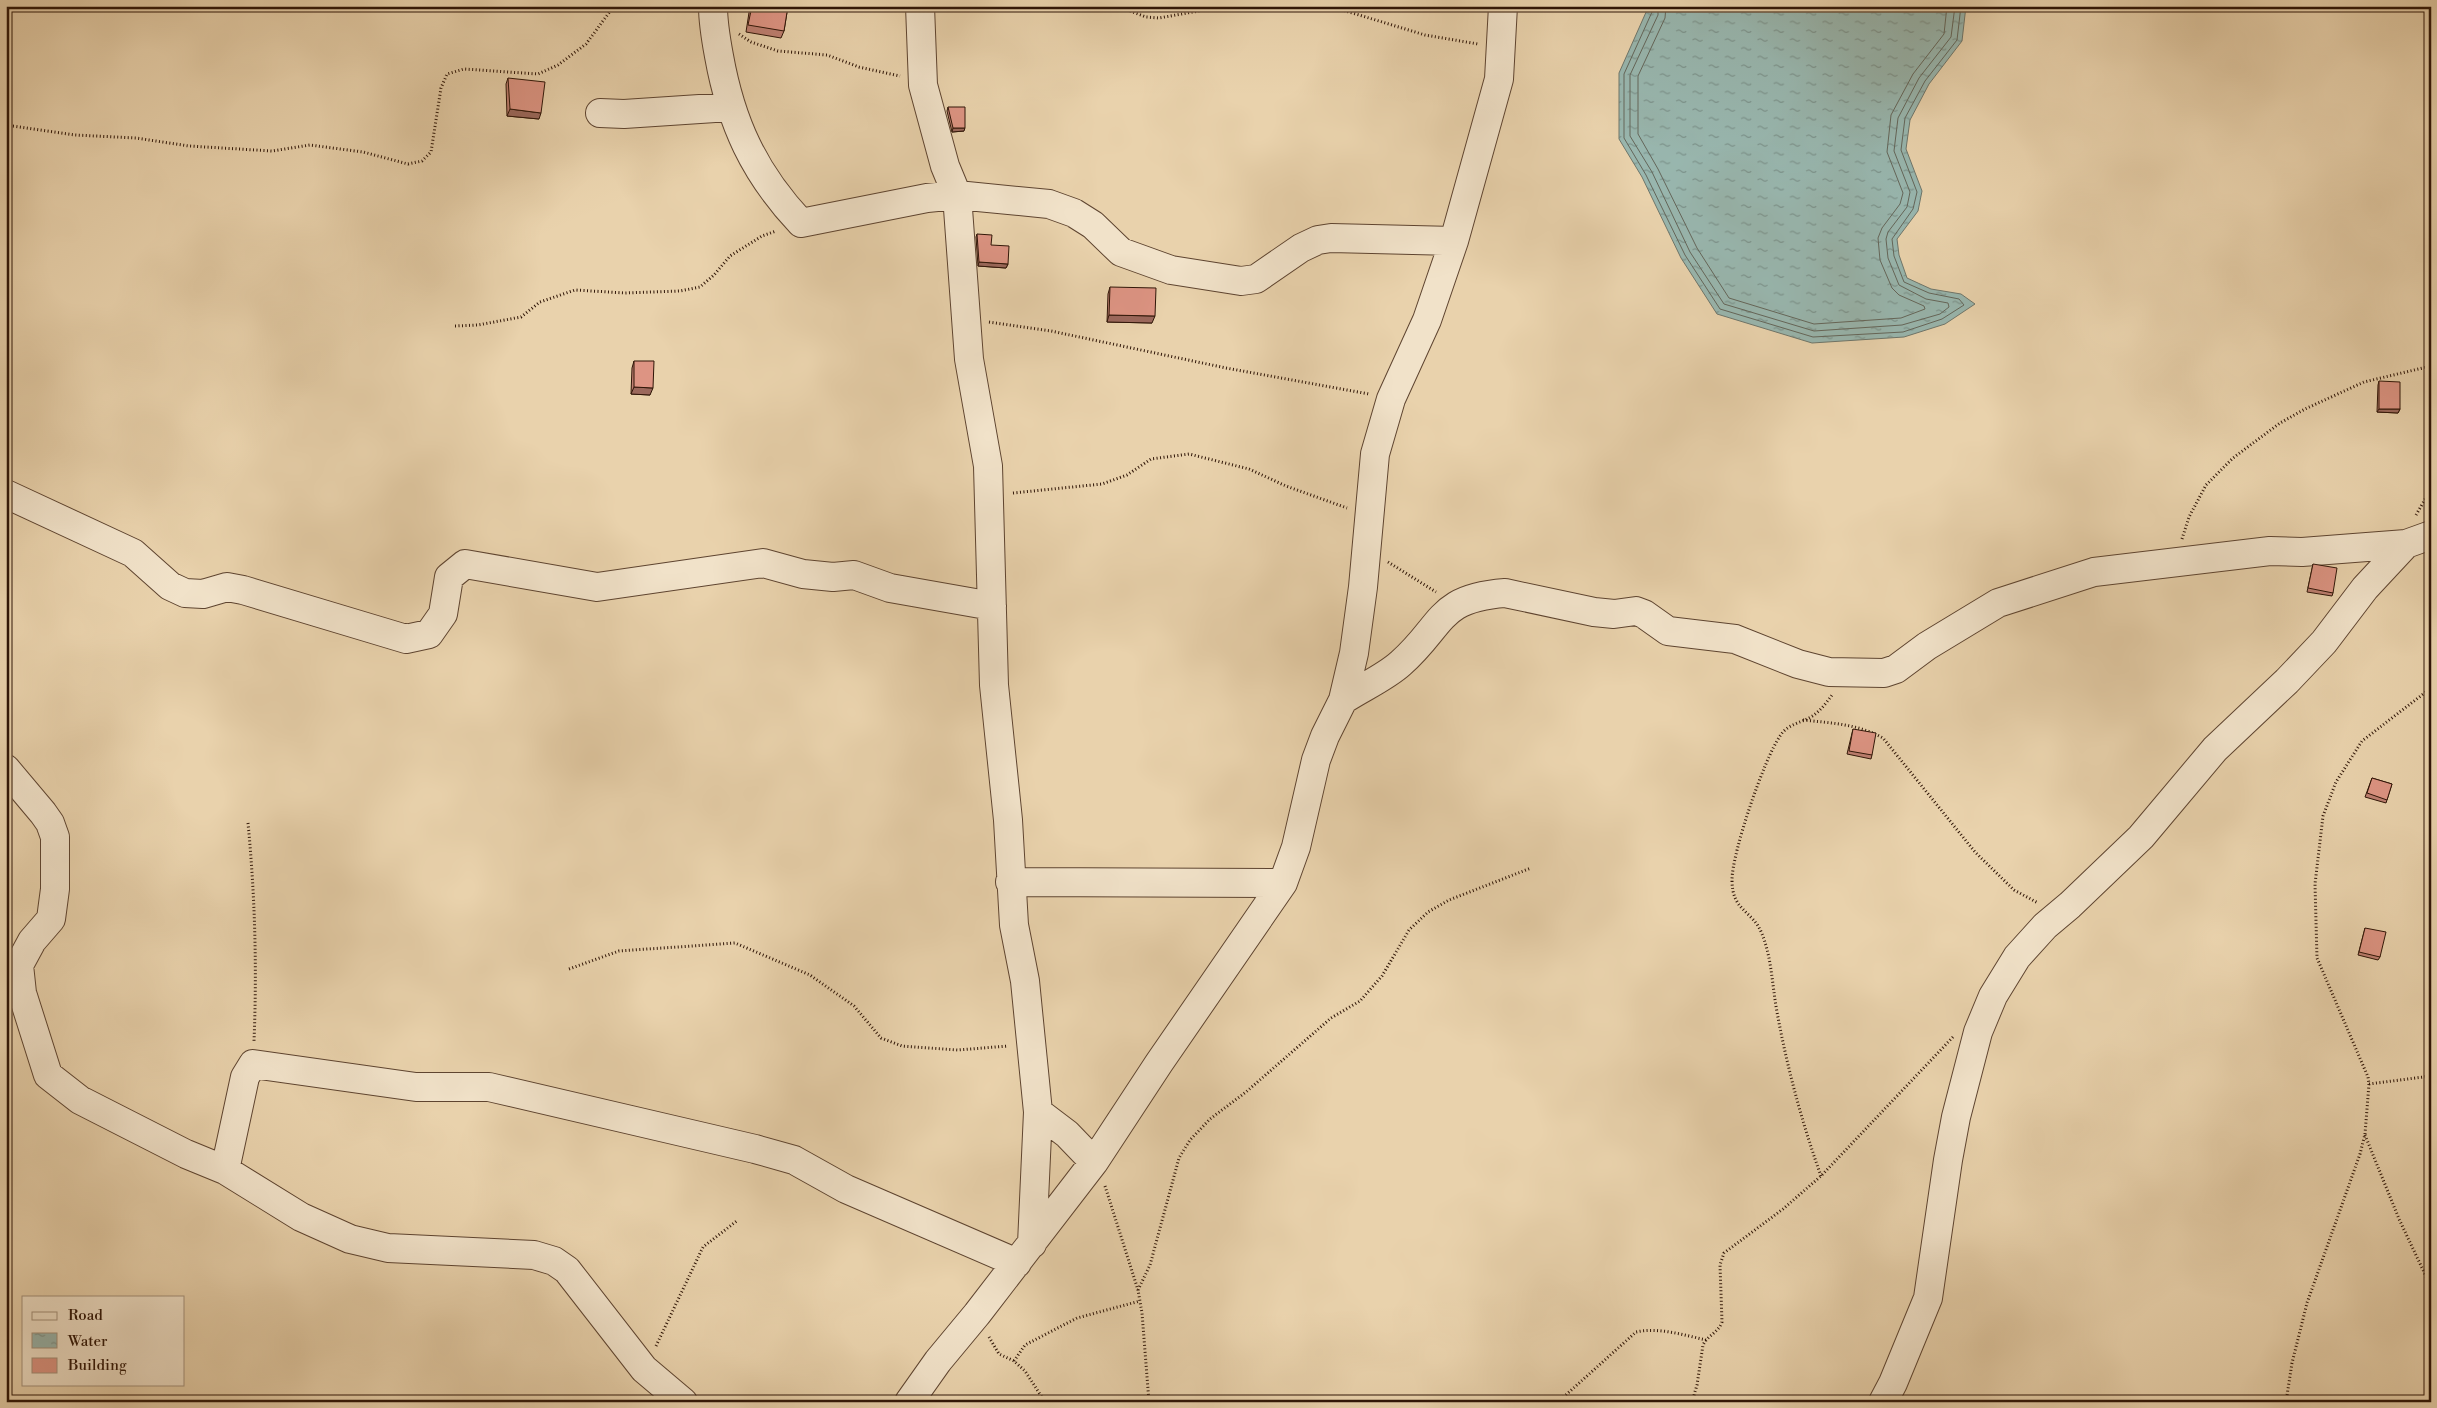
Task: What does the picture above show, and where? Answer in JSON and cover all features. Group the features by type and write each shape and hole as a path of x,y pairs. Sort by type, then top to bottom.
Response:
{"street":[{"path":"920,6 922,85 942,158 957,195 970,367 984,434 990,493 994,685 1008,820 1010,882 1014,925 1025,981 1038,1112 1025,1254"},
{"path":"910,1402 938,1361 1025,1254 1094,1162 1159,1063 1283,883 1296,847 1316,760 1325,736 1343,700 1359,622 1375,454 1391,399 1427,320 1454,241 1499,79 1503,6"},
{"path":"713,10 730,107 740,134 760,170 783,204 801,223 927,198 957,195 1049,204 1061,208 1092,225 1121,252 1171,270 1227,280 1256,279 1288,257 1318,240 1331,238 1454,241"},
{"path":"600,113 624,114 730,107"},
{"path":"6,494 133,553 170,586 185,593 203,594 227,587 243,590 406,639 429,634 444,614 449,577 465,564 597,587 763,563 803,574 833,577 854,574 890,588 992,606"},
{"path":"1343,700 1401,663 1441,617 1460,602 1480,596 1505,593 1594,612 1614,614 1636,612 1644,614 1668,631 1735,640 1798,664 1829,672 1853,674 1884,673 1896,669 1926,646 1998,602 2094,572 2270,551 2336,550 2406,544 2431,535"},
{"path":"1883,1402 1893,1383 1928,1298 1954,1126 1982,1022 1993,996 2017,957 2045,926 2141,837 2215,749 2287,681 2324,642 2366,588 2406,544"},
{"path":"6,769 43,813 50,823 55,838 56,888 51,919 32,941 19,965 22,993 48,1075 80,1100 186,1154 225,1170 301,1217 350,1239 388,1248 511,1252 534,1255 554,1261 567,1270 644,1369 683,1402"},
{"path":"1010,882 1283,883"},
{"path":"225,1170 245,1077 254,1064 416,1087 489,1088 755,1148 794,1160 846,1189 1025,1254"},
{"path":"1038,1112 1067,1134 1094,1162"}],"path":[{"path":"6,125 74,135 136,138 189,146 272,151 310,146 363,152 408,164 422,162 431,152 441,88 447,74 464,69 526,74 544,71 558,65 586,44 614,6"},
{"path":"1117,6 1146,17 1159,18 1227,6"},
{"path":"1264,6 1336,8 1425,35 1501,48"},
{"path":"713,10 751,42 778,51 827,55 859,67 905,77 922,85"},
{"path":"455,326 478,325 521,317 540,302 575,290 624,293 680,291 700,287 714,275 730,256 762,236 801,223"},
{"path":"966,314 981,321 1051,331 1226,368 1354,390 1391,399"},
{"path":"2174,561 2189,517 2206,485 2233,458 2280,423 2305,409 2364,382 2431,366"},
{"path":"990,493 1022,493 1102,484 1127,475 1151,459 1189,454 1249,470 1286,486 1368,515"},
{"path":"1366,549 1440,594 1460,602"},
{"path":"1820,1176 1805,1131 1776,1011 1770,959 1761,931 1734,902 1732,879 1753,801 1780,735 1791,725 1814,716 1853,674"},
{"path":"2286,1402 2292,1363 2306,1303 2335,1228 2360,1154 2365,1134 2369,1084 2368,1077 2317,958 2315,884 2323,816 2336,782 2362,741 2431,688"},
{"path":"1802,720 1848,725 1870,730 1883,738 1927,790 1958,832 2014,890 2035,902 2062,912"},
{"path":"248,823 254,891 257,970 254,1064"},
{"path":"1138,1290 1150,1265 1161,1227 1167,1196 1179,1158 1210,1119 1246,1092 1331,1018 1360,1001 1382,976 1409,930 1428,912 1449,900 1531,868"},
{"path":"569,969 619,951 735,943 810,975 854,1006 881,1038 902,1046 958,1050 1008,1046 1024,1040 1031,1032"},
{"path":"1692,1402 1697,1386 1702,1350 1706,1340 1720,1329 1722,1322 1720,1265 1724,1253 1784,1209 1820,1176 1949,1039 1982,1022"},
{"path":"2369,1084 2431,1076"},
{"path":"2365,1134 2399,1219 2431,1287"},
{"path":"1094,1162 1114,1211 1138,1290 1149,1402"},
{"path":"644,1369 670,1319 702,1247 738,1220"},
{"path":"1014,1361 1025,1345 1077,1318 1140,1302"},
{"path":"977,1314 997,1351 1014,1361 1025,1371 1045,1402"},
{"path":"1558,1402 1636,1332 1644,1330 1706,1340"}],"water":[{"path":"1647,6 1966,6 1962,41 1929,84 1910,120 1906,149 1922,191 1918,211 1897,239 1899,255 1907,278 1931,289 1961,294 1975,304 1945,324 1904,337 1812,343 1717,314 1681,258 1642,177 1619,139 1619,73 1647,10"}],"building":[{"path":"752,6 788,6 784,31 748,25"},
{"path":"508,78 545,82 541,113 510,109"},
{"path":"948,107 965,107 965,128 953,128"},
{"path":"977,234 992,235 991,245 1009,246 1008,264 979,262"},
{"path":"1110,287 1156,288 1155,316 1109,315"},
{"path":"634,361 654,361 653,388 634,387"},
{"path":"2379,381 2400,382 2400,409 2379,409"},
{"path":"2313,564 2337,568 2333,593 2308,588"},
{"path":"1853,729 1876,733 1872,755 1849,751"},
{"path":"2372,778 2392,784 2387,800 2367,793"},
{"path":"2365,928 2386,932 2380,957 2359,952"}]}
